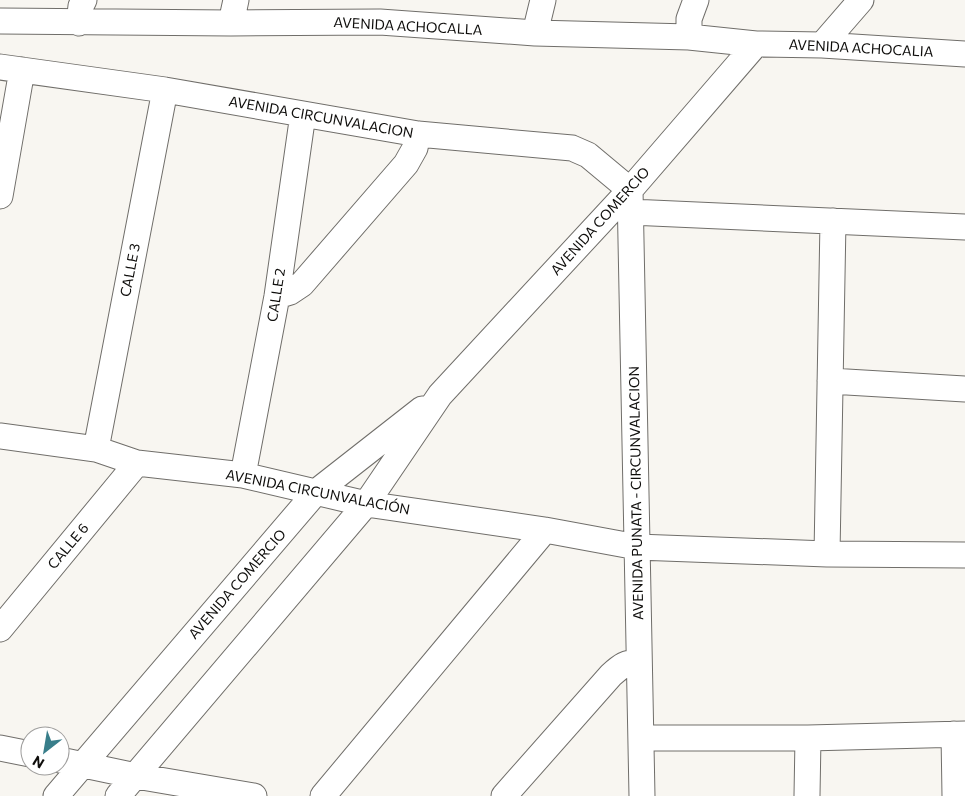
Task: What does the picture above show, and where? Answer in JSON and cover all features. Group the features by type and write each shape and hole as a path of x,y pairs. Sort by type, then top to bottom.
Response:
{"street":[{"path":"535,33 543,0"},
{"path":"689,37 689,20 696,0"},
{"path":"822,45 861,0"},
{"name":"AVENIDA ACHOCALLA","path":"0,21 81,11 382,11 535,33 689,37 756,44"},
{"name":"AVENIDA ACHOCALIA","path":"756,44 822,45 965,54"},
{"name":"AVENIDA COMERCIO","path":"56,796 71,763 316,492 440,395 630,201 756,44"},
{"path":"0,196 11,68"},
{"name":"AVENIDA CIRCUNVALACION","path":"11,68 165,90 418,134 572,148 588,155 630,201"},
{"name":"CALLE 3","path":"96,449 165,90"},
{"name":"CALLE 2","path":"243,475 277,296 303,114"},
{"path":"277,296 290,292 302,284 406,164 415,148 418,134"},
{"path":"630,201 833,221 965,227"},
{"name":"AVENIDA PUNATA - CIRCUNVALACION","path":"630,201 642,796"},
{"path":"827,554 833,221"},
{"path":"830,381 965,389"},
{"name":"AVENIDA COMERCIO","path":"118,796 366,504 440,395"},
{"name":"AVENIDA CIRCUNVALACIÓN","path":"0,436 96,449 137,464 243,475 366,504 545,530 637,548 827,554 965,555"},
{"name":"CALLE 6","path":"0,629 137,464"},
{"path":"324,796 545,530"},
{"path":"504,796 611,675 622,665 629,662 639,662"},
{"path":"641,738 808,738 959,734 955,796"},
{"path":"807,796 808,738"},
{"path":"0,748 20,752"},
{"path":"71,763 254,796"}]}
